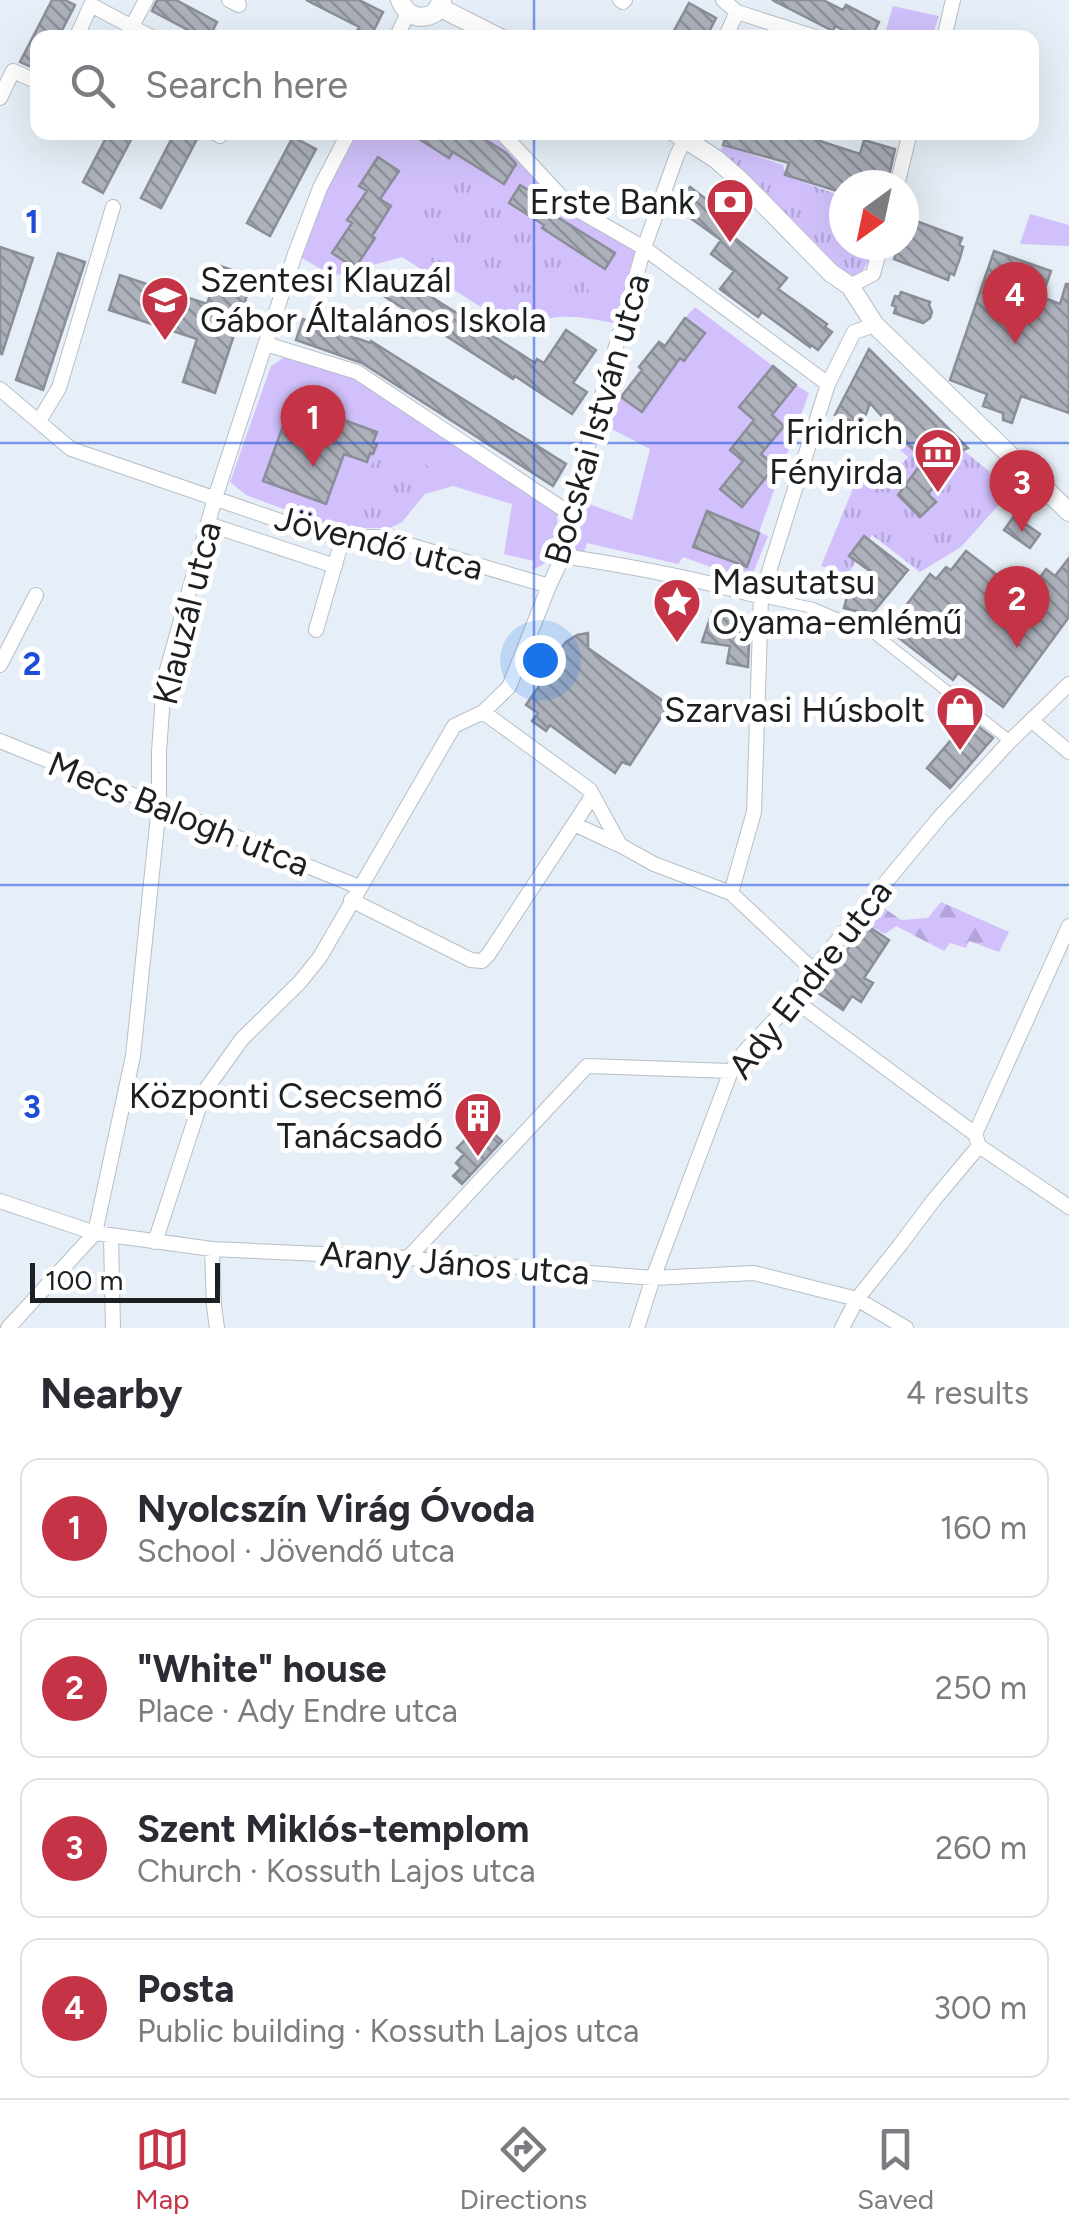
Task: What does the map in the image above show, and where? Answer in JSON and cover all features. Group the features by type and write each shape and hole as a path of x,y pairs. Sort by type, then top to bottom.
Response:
{"street":[{"path":"132,26 146,0"},
{"path":"723,0 737,12 793,30"},
{"path":"946,30 953,0"},
{"path":"404,6 424,17 434,13 440,4 486,30"},
{"path":"80,30 91,5 139,30"},
{"path":"729,30 737,12"},
{"path":"0,98 13,71 30,78"},
{"name":"Klauzál utca","path":"95,1233 133,1056 158,806 164,681 215,498 295,254 341,140"},
{"path":"509,140 568,204 644,248 828,384"},
{"name":"Bocskai István utca","path":"155,1242 204,1092 242,1039 320,957 454,726 484,712 509,687 564,556 570,513 644,248 677,155 679,140"},
{"path":"685,140 741,181 832,273 850,286 875,325 1069,512"},
{"path":"900,170 908,140"},
{"path":"38,422 59,388 113,207"},
{"path":"850,286 874,274 877,260"},
{"path":"731,893 754,812 761,597 828,384 854,332 875,325"},
{"path":"266,344 357,372 570,513"},
{"name":"Jövendő utca","path":"0,389 70,449 301,528 343,538 382,537 549,586"},
{"path":"208,524 334,566"},
{"path":"316,630 343,538"},
{"path":"564,556 627,566 813,608 875,634 1010,741"},
{"path":"0,665 36,595"},
{"name":"Ady Endre utca","path":"637,1328 731,1071 794,1000 813,970 939,818 1069,684"},
{"path":"484,712 590,790 620,846"},
{"path":"1031,720 1069,752"},
{"name":"Mecs Balogh utca","path":"0,741 355,894 471,960 482,961 488,955 574,824"},
{"path":"592,796 574,824 654,864 731,893 813,970"},
{"path":"842,1328 856,1299 977,1140 1069,926"},
{"path":"794,1000 1069,1207"},
{"path":"408,1258 587,1066 731,1071"},
{"name":"Arany János utca","path":"0,1201 95,1233 212,1249 408,1258 653,1278 754,1273 856,1299 906,1328"},
{"path":"8,1328 95,1233"},
{"path":"111,1236 113,1328"},
{"path":"212,1249 218,1328"}],"green space":[{"path":"893,6 939,16 934,30 886,30"},
{"path":"345,140 508,140 569,205 644,248 624,325 557,317 519,331 402,257 333,276 295,254"},
{"path":"723,145 783,165 786,176 829,192 829,260 869,260 855,282 831,273 716,160"},
{"path":"449,158 544,225 542,229 592,261 587,269 589,301 550,300 532,308 535,320 525,327 509,316 511,312 408,246"},
{"path":"1030,214 1069,225 1069,246 1020,244"},
{"path":"695,307 773,366 740,407 754,420 730,450 745,462 720,489 742,507 775,467 761,454 784,426 772,415 796,385 809,393 759,532 768,536 750,581 683,557 678,564 587,543 582,559 563,556 573,498 632,520 650,449 608,427 621,397 642,412 662,385 685,318"},
{"path":"292,352 357,372 557,513 557,548 550,560 532,570 534,561 504,554 512,504 453,486 425,494 402,522 390,528 334,528 246,495 230,482 271,366"},
{"path":"388,438 429,467 402,522 351,516 334,528"},
{"path":"901,438 924,460 920,517 936,503 928,494 963,450 1012,490 961,547 920,572 872,535 848,574 821,566 857,479 881,487 908,457 895,445"},
{"path":"941,902 1009,932 999,952 969,941 966,948 950,943 944,951 896,926 885,934 867,924 877,903 901,920 928,918"}],"building":[{"path":"52,0 75,5 62,30 37,30"},
{"path":"157,0 176,0 217,22 213,30 188,30 152,11"},
{"path":"306,0 359,0 383,12 374,30 357,30 359,27"},
{"path":"772,0 823,0 843,10 846,5 879,22 875,30 843,30 835,26 831,30"},
{"path":"689,3 716,18 710,30 674,30"},
{"path":"30,43 30,66 20,62"},
{"path":"105,140 131,140 103,193 83,182"},
{"path":"171,140 196,140 161,208 141,198"},
{"path":"291,140 316,149 270,236 247,223"},
{"path":"421,140 486,140 516,164 504,184 453,152 449,158"},
{"path":"725,140 817,140 860,154 864,140 895,149 890,170 829,170 829,188 785,175 789,163 723,145"},
{"path":"378,157 399,171 380,199 391,206 355,268 332,253 352,223 347,220 367,191 359,186"},
{"path":"520,185 555,206 551,213 615,253 605,269 509,203"},
{"path":"690,187 735,221 727,232 787,278 778,289 827,324 825,327 832,332 818,350 762,312 758,317 720,289 734,271 711,254 721,240 675,207"},
{"path":"919,222 962,238 960,258 948,280 897,260 919,260"},
{"path":"0,247 33,258 2,354 0,353"},
{"path":"994,251 1051,271 1042,297 1060,304 1069,284 1069,413 1021,396 1012,423 1003,420 1003,413 983,406 987,394 950,380"},
{"path":"58,253 85,262 43,390 16,380"},
{"path":"220,266 253,277 215,393 183,382 197,339 109,310 120,275 207,304"},
{"path":"397,275 535,363 537,359 544,363 566,330 596,350 573,383 587,392 572,414 384,296"},
{"path":"901,292 930,302 930,318 923,323 894,313 895,296 899,297"},
{"path":"685,318 705,333 684,361 680,358 642,412 621,397 659,342 665,346"},
{"path":"303,319 371,341 566,464 553,486 362,363 296,340"},
{"path":"869,349 968,448 928,494 936,502 920,517 898,495 924,460 870,403 862,425 835,415"},
{"path":"773,366 796,385 772,415 784,426 761,454 775,466 742,507 720,489 743,461 730,450 754,420 739,407"},
{"path":"292,401 377,432 373,443 377,444 367,462 344,454 326,504 263,481"},
{"path":"707,511 759,533 747,567 693,547"},
{"path":"1014,516 1040,534 1030,548 1004,530"},
{"path":"864,536 908,570 871,615 844,608 850,585 863,587 874,574 849,556"},
{"path":"966,551 1026,597 1046,569 1055,576 1069,558 1069,617 1003,707 958,673 953,680 899,638 912,621 901,612 930,574 936,579 946,567 951,570"},
{"path":"712,612 750,621 748,667 727,663 730,646 702,642"},
{"path":"588,633 588,648 669,705 630,765 622,762 615,773 550,725 546,731 532,721 538,713 526,705 566,642"},
{"name":"Szarvasi Húsbolt","path":"969,719 993,738 950,788 927,768"},
{"path":"865,924 889,940 864,978 873,983 861,1002 852,996 843,1010 818,993"},
{"name":"Központi Csecsemő Tanácsadó","path":"493,1133 502,1141 462,1184 453,1176 461,1168 456,1163 464,1154 457,1148 467,1138 473,1143 481,1135 486,1140"}],"place":[{"name":"Erste Bank","path":"730,244"},
{"name":"Szentesi Klauzál Gábor Általános Iskola","path":"165,342"},
{"name":"Posta","path":"1015,344"},
{"name":"Nyolcszín Virág Óvoda","path":"313,467"},
{"name":"Fridrich Fényirda","path":"938,494"},
{"name":"Szent Miklós-templom","path":"1022,532"},
{"name":"Masutatsu Oyama-emlémű","path":"677,644"},
{"name":"\"White\" house","path":"1017,648"},
{"name":"Szarvasi Húsbolt","path":"960,752"},
{"name":"Központi Csecsemő Tanácsadó","path":"478,1158"}]}
